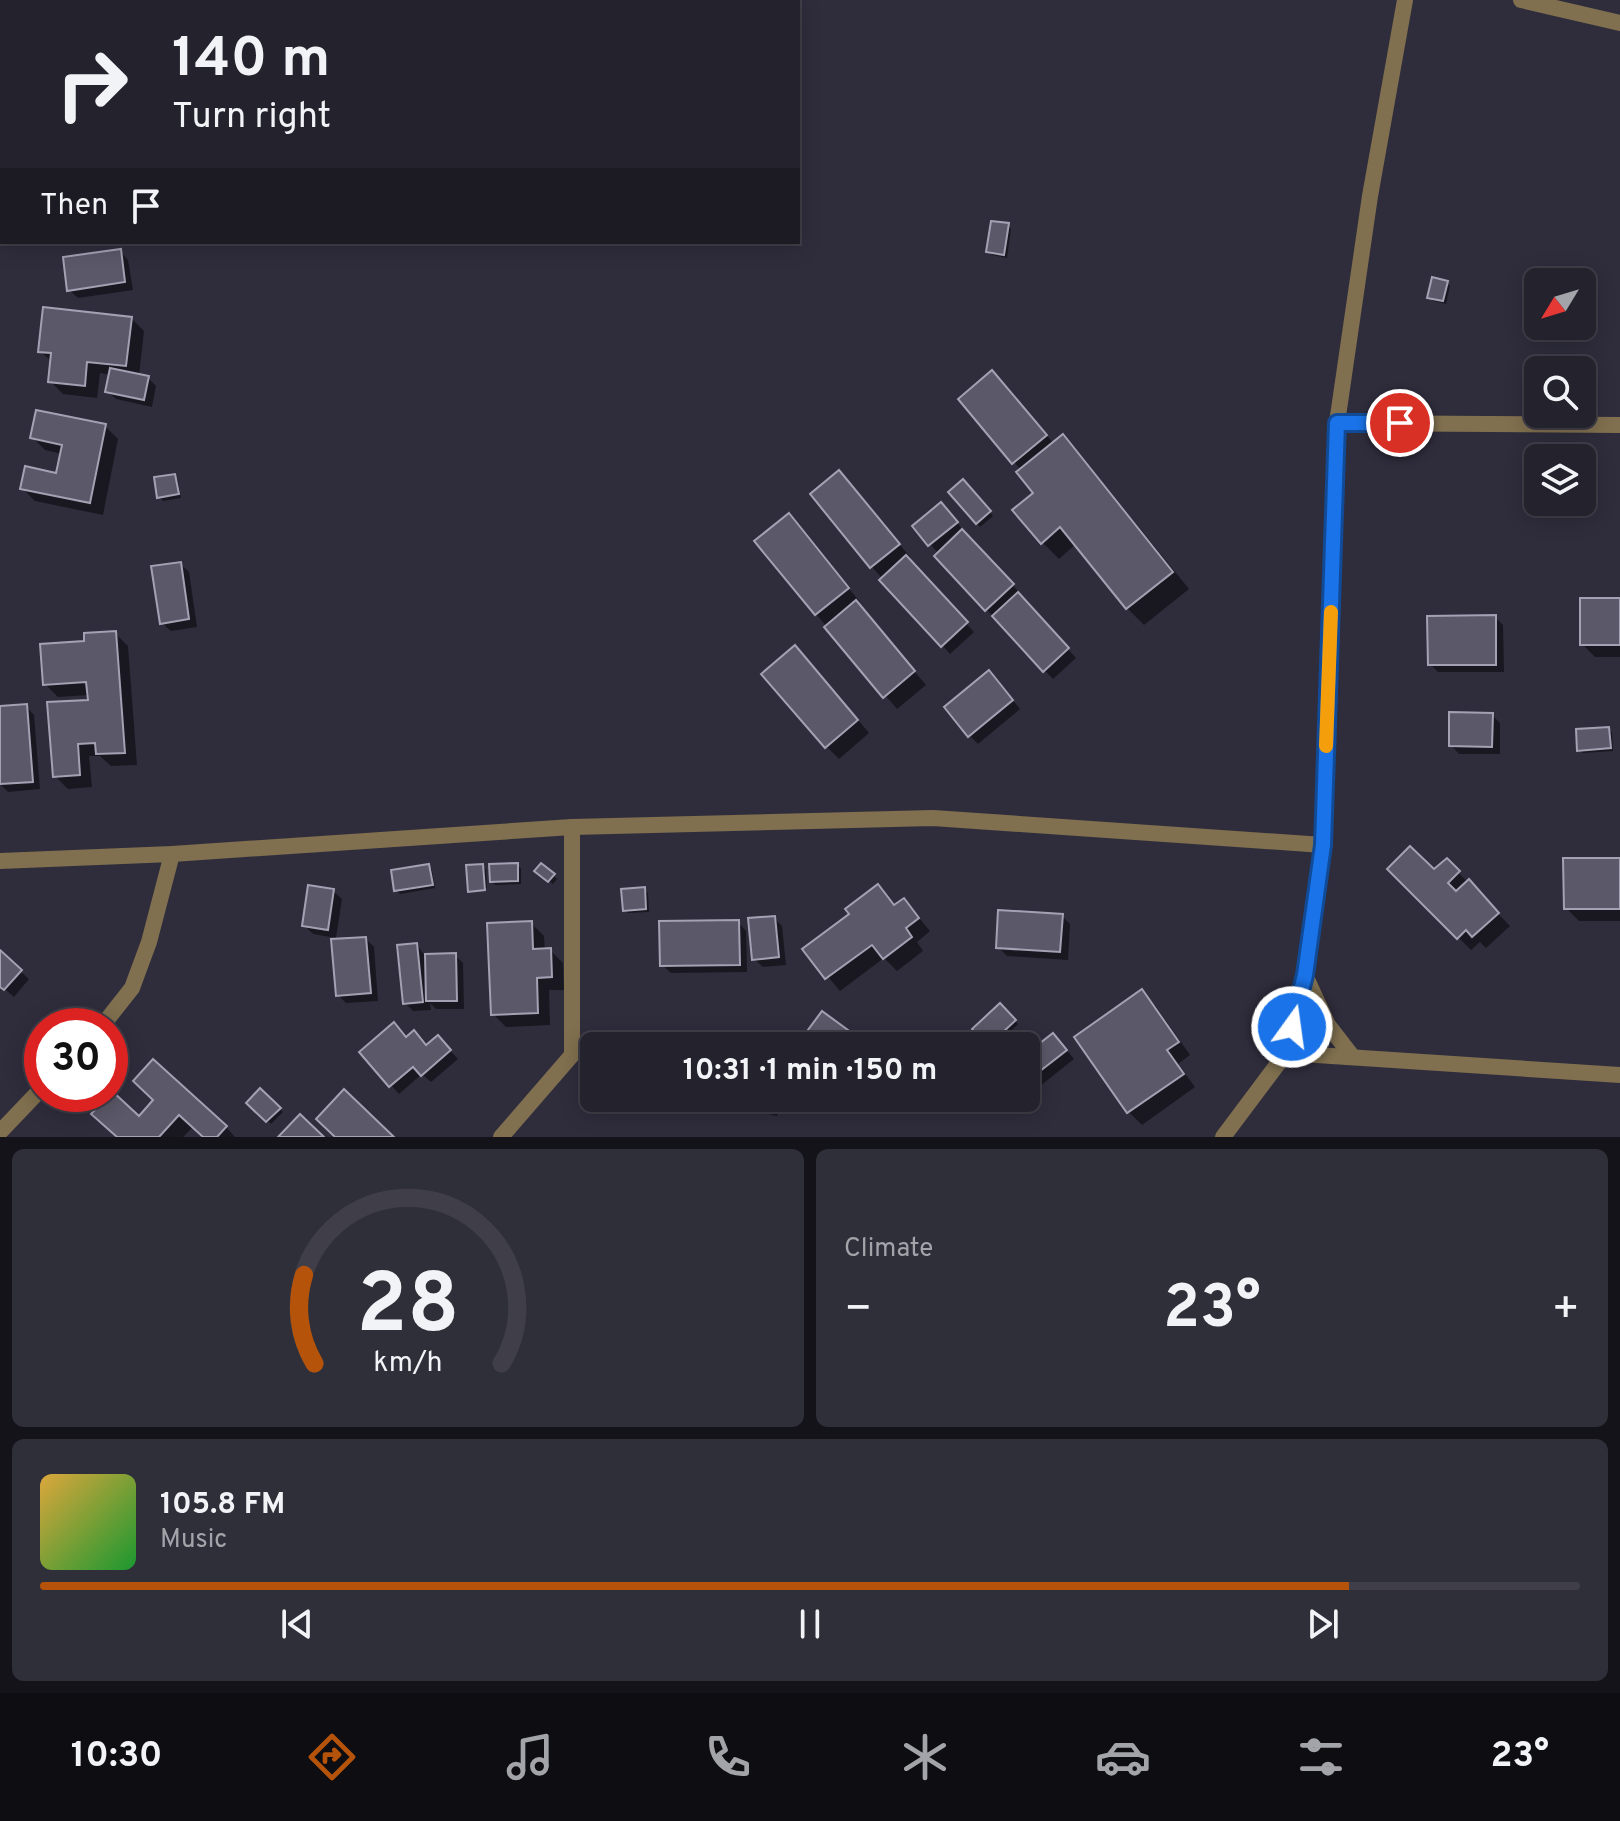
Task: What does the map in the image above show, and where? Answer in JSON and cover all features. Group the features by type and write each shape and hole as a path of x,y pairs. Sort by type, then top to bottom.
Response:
{"street":[{"path":"1223,1137 1286,1053 1305,975 1323,845 1337,423 1370,196 1405,0"},
{"path":"1521,0 1620,23"},
{"path":"1337,423 1620,425"},
{"path":"0,861 172,854 572,827 933,818 1323,845"},
{"path":"501,1137 572,1055 572,827"},
{"path":"116,1008 132,988 149,942 172,854"},
{"path":"1305,975 1328,1025 1352,1056"},
{"path":"1286,1053 1620,1075"},
{"path":"0,1132 24,1107"}],"building":[{"path":"991,221 1009,223 1004,255 986,252"},
{"path":"121,249 125,282 67,291 63,257"},
{"path":"1432,277 1448,281 1443,301 1427,298"},
{"path":"43,307 132,317 126,366 87,362 85,386 48,382 51,353 38,352"},
{"path":"110,368 149,376 144,400 105,392"},
{"path":"992,370 1047,435 1012,464 958,399"},
{"path":"36,410 106,424 90,503 20,489 25,466 56,473 62,445 30,438"},
{"path":"1063,434 1173,572 1126,609 1060,527 1041,544 1012,510 1033,493 1016,472"},
{"path":"839,470 900,544 870,568 810,494"},
{"path":"175,474 179,494 157,498 154,477"},
{"path":"963,479 991,511 976,524 948,492"},
{"path":"941,502 958,522 928,546 912,526"},
{"path":"789,513 849,588 815,615 754,541"},
{"path":"962,529 1014,584 985,611 934,556"},
{"path":"906,555 968,622 941,647 879,580"},
{"path":"181,562 189,619 160,624 151,566"},
{"path":"1018,592 1069,648 1043,672 992,616"},
{"path":"1580,598 1620,598 1620,645 1580,645"},
{"path":"856,600 915,671 883,698 824,627"},
{"path":"1496,615 1496,665 1428,665 1427,616"},
{"path":"116,631 125,753 96,754 95,743 78,744 80,775 53,777 47,702 88,700 86,682 43,685 40,644 84,641 84,633"},
{"path":"795,645 858,720 825,748 761,674"},
{"path":"989,670 1013,700 968,737 944,707"},
{"path":"27,704 33,782 0,784 0,706"},
{"path":"1449,712 1493,713 1492,747 1449,746"},
{"path":"1609,727 1611,748 1577,751 1576,729"},
{"path":"1410,846 1434,869 1447,858 1460,871 1448,883 1456,891 1469,879 1499,913 1472,937 1466,930 1457,939 1387,869"},
{"path":"1563,858 1620,858 1620,909 1564,909"},
{"path":"518,863 518,881 490,882 489,864"},
{"path":"541,863 555,874 548,882 534,871"},
{"path":"429,864 433,885 394,891 391,870"},
{"path":"483,864 485,890 468,892 466,865"},
{"path":"878,884 894,905 904,898 919,918 906,928 912,937 883,959 872,945 825,979 802,949 849,914 845,909"},
{"path":"308,885 334,889 328,930 302,926"},
{"path":"645,887 646,909 623,911 621,889"},
{"path":"998,910 1063,914 1060,952 996,948"},
{"path":"775,916 779,957 752,960 748,918"},
{"path":"739,920 740,965 660,966 659,921"},
{"path":"532,921 533,949 551,948 552,977 537,978 538,1013 491,1015 487,923"},
{"path":"366,937 371,993 336,996 331,939"},
{"path":"417,943 423,1002 403,1004 397,945"},
{"path":"0,950 22,970 4,990 0,987"},
{"path":"456,953 457,1001 426,1001 425,954"},
{"path":"1142,989 1179,1042 1167,1050 1184,1074 1127,1113 1074,1037"},
{"path":"1000,1003 1016,1020 1003,1032 975,1032 972,1029"},
{"path":"822,1011 851,1032 806,1032"},
{"path":"394,1022 406,1037 414,1030 426,1045 438,1035 451,1050 421,1076 413,1067 389,1087 359,1052"},
{"path":"1053,1033 1067,1050 1040,1071 1040,1043"},
{"path":"153,1059 227,1126 217,1137 203,1137 179,1115 159,1137 117,1137 91,1114 128,1112 128,1106 139,1116 153,1100 133,1081"},
{"path":"260,1088 281,1108 266,1122 246,1103"},
{"path":"344,1089 394,1137 335,1137 316,1119"},
{"path":"300,1114 324,1137 278,1137"}],"slow traffic":[{"path":"1326,746 1331,612"}],"route":[{"path":"1292,1027 1305,975 1323,845 1337,423 1400,423"}]}
